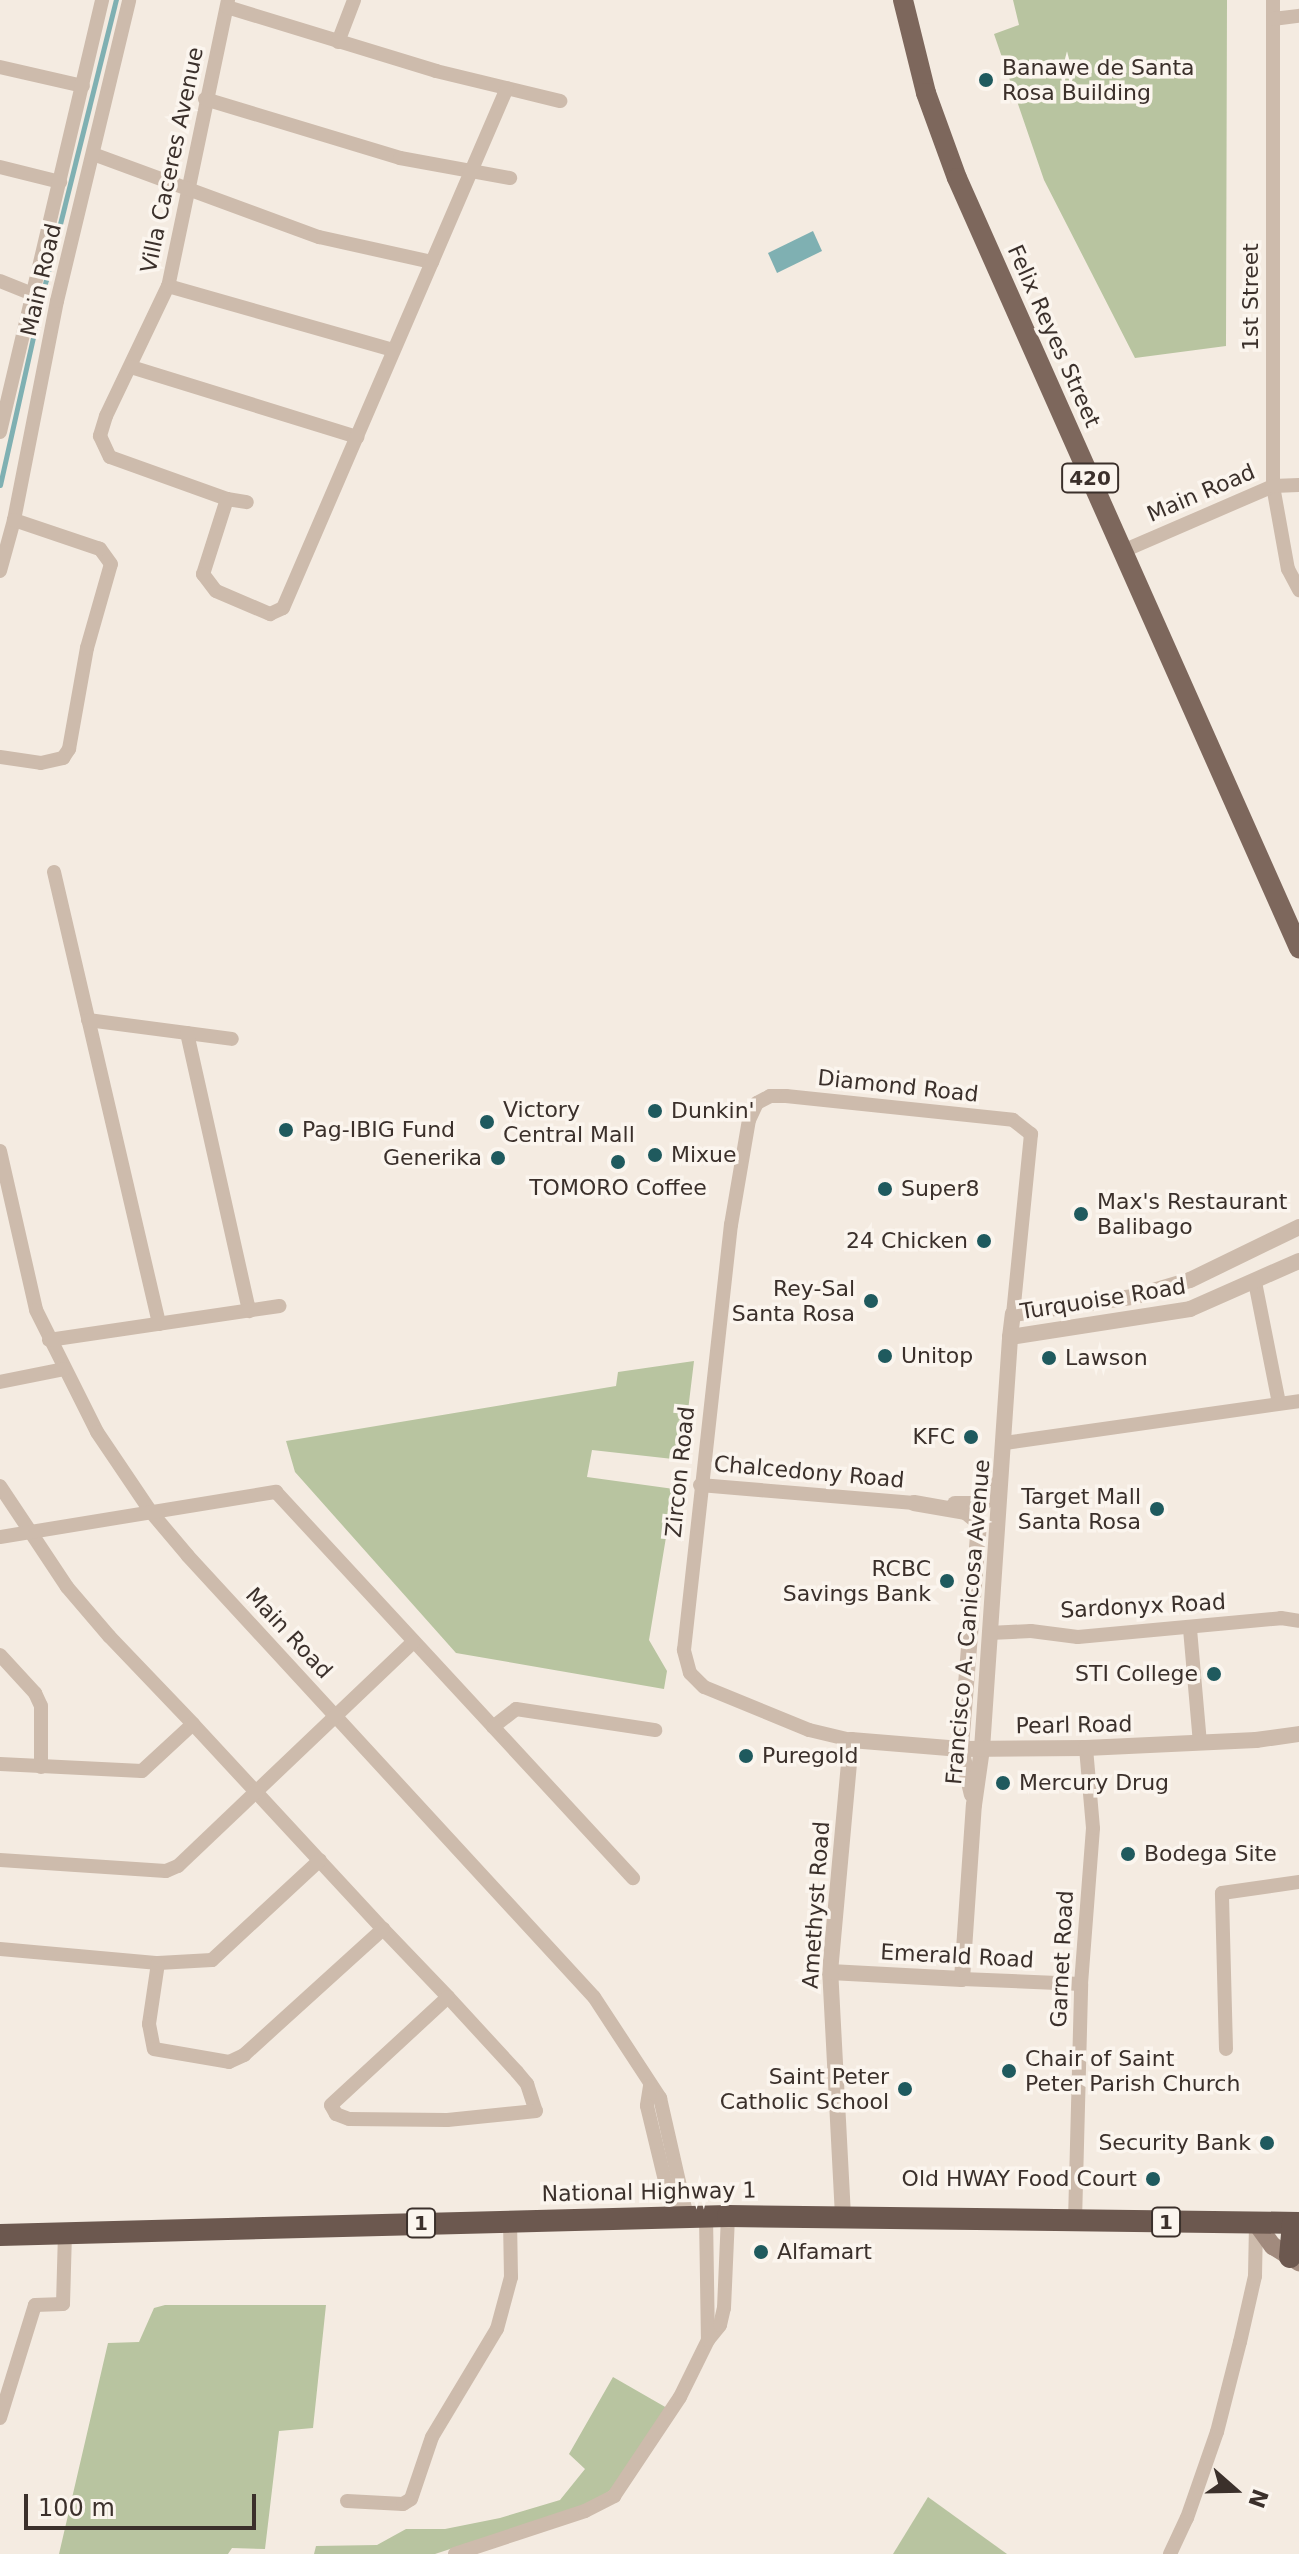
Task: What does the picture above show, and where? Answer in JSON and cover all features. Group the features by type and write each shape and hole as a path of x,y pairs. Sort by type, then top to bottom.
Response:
{"highway":[{"name":"National Highway 1","path":"0,2235 699,2217 843,2216 1296,2223"},
{"path":"1295,2260 1296,2223"}],"main road":[{"name":"Felix Reyes Street","path":"903,0 926,93 957,178 1299,948"},
{"path":"1256,2223 1273,2246 1295,2260"}],"street":[{"name":"Main Road","path":"0,432 102,0"},
{"name":"Main Road","path":"0,571 14,520 57,301 129,0"},
{"path":"338,42 354,0"},
{"name":"1st Street","path":"1273,0 1273,486 1288,569 1299,590"},
{"path":"228,4 338,42 560,101"},
{"name":"Villa Caceres Avenue","path":"228,4 205,99 168,286 102,424 100,436 110,457 227,499 247,502"},
{"path":"1273,19 1299,16"},
{"path":"0,67 83,86"},
{"path":"227,499 203,574 216,591 270,614 283,608 468,171 507,88"},
{"path":"205,99 400,158 510,178"},
{"path":"93,154 186,191 319,237 432,262"},
{"path":"0,167 60,182"},
{"path":"0,281 33,294"},
{"path":"168,286 393,350"},
{"path":"131,367 357,437"},
{"name":"Main Road","path":"1123,551 1273,486 1299,485"},
{"path":"0,757 41,763 63,758 69,749 87,648 111,564 100,549 14,520"},
{"path":"54,872 159,1324"},
{"path":"88,1020 232,1039"},
{"path":"187,1033 249,1311"},
{"name":"Diamond Road","path":"757,1103 770,1096 786,1096 1013,1120 1031,1134 1013,1314"},
{"name":"Zircon Road","path":"757,1103 749,1120 731,1225 684,1650 690,1673 704,1687 809,1730 851,1740"},
{"name":"Main Road","path":"0,1151 36,1310 97,1432 151,1512 594,1997 650,2086 647,2106 699,2217"},
{"name":"Turquoise Road","path":"1013,1314 1133,1297 1190,1280 1299,1227"},
{"name":"Turquoise Road","path":"1005,1443 1010,1337 1190,1309 1258,1290 1299,1261"},
{"path":"1258,1290 1279,1403"},
{"path":"49,1340 280,1306"},
{"path":"1010,1337 1013,1314"},
{"path":"0,1382 64,1369"},
{"path":"1005,1443 1299,1401"},
{"name":"Francisco A. Canicosa Avenue","path":"962,1979 1005,1443"},
{"path":"914,1503 974,1504 987,1500 1002,1475"},
{"name":"Chalcedony Road","path":"700,1485 914,1503"},
{"path":"0,1486 67,1587 100,1627 193,1724 448,1997 527,2084 536,2111 447,2120 349,2119 336,2114 331,2105 448,1997"},
{"path":"0,1537 276,1492 633,1878"},
{"name":"Francisco A. Canicosa Avenue","path":"914,1503 966,1512 979,1523 961,1749 974,1805"},
{"name":"Sardonyx Road","path":"989,1633 1031,1631 1078,1637 1190,1629 1281,1618 1299,1621"},
{"path":"1190,1629 1200,1743"},
{"path":"0,1860 166,1871 178,1866 413,1642"},
{"path":"0,1655 35,1693 41,1706 41,1767"},
{"path":"493,1727 516,1709 655,1730"},
{"path":"0,1764 142,1771 193,1724"},
{"name":"Pearl Road","path":"851,1740 961,1749 1086,1748 1200,1743 1299,1734"},
{"name":"Amethyst Road","path":"843,2216 830,1972 851,1740"},
{"name":"Garnet Road","path":"1075,2221 1081,1984 1093,1828 1086,1748"},
{"path":"0,1949 158,1963 212,1960 320,1860"},
{"path":"1226,2049 1222,1893 1299,1882"},
{"path":"158,1963 149,2024 154,2049 229,2062 244,2055 383,1929"},
{"name":"Emerald Road","path":"830,1972 1081,1984"},
{"path":"699,2217 708,2340"},
{"path":"455,2554 585,2511 614,2496 680,2397 708,2340 720,2325 724,2308 699,2217"},
{"path":"347,2501 403,2504 411,2499 432,2437 497,2329 511,2277 510,2220"},
{"path":"1170,2554 1187,2518 1217,2432 1255,2276 1256,2223"},
{"path":"0,2418 35,2305 63,2304 65,2233"}],"green space":[{"path":"1013,0 1227,0 1226,346 1135,358 1044,180 994,34 1019,25"},
{"path":"694,1361 682,1460 592,1450 587,1477 674,1489 649,1640 667,1671 664,1689 456,1653 295,1472 286,1441 616,1386 618,1372"},
{"path":"165,2305 326,2305 313,2428 279,2431 265,2549 232,2548 228,2554 59,2554 108,2343 139,2342 154,2308"},
{"path":"613,2377 667,2408 613,2488 596,2501 435,2554 314,2554 316,2546 377,2545 406,2529 445,2529 500,2518 560,2500 585,2469 569,2454"},
{"path":"928,2497 1007,2554 893,2554"}],"water":[{"path":"813,231 822,251 777,273 768,253"}],"waterway":[{"path":"0,485 46,280 116,0"}],"place":[{"name":"Banawe de Santa Rosa Building","path":"986,80"},
{"name":"Dunkin'","path":"655,1111"},
{"name":"Victory Central Mall","path":"487,1122"},
{"name":"Pag-IBIG Fund","path":"286,1130"},
{"name":"Mixue","path":"655,1155"},
{"name":"Generika","path":"498,1158"},
{"name":"TOMORO Coffee","path":"618,1162"},
{"name":"Super8","path":"885,1189"},
{"name":"Max's Restaurant Balibago","path":"1081,1214"},
{"name":"24 Chicken","path":"984,1241"},
{"name":"Rey-Sal Santa Rosa","path":"871,1301"},
{"name":"Unitop","path":"885,1356"},
{"name":"Lawson","path":"1049,1358"},
{"name":"KFC","path":"971,1437"},
{"name":"Target Mall Santa Rosa","path":"1157,1509"},
{"name":"RCBC Savings Bank","path":"947,1581"},
{"name":"STI College","path":"1214,1674"},
{"name":"Puregold","path":"746,1756"},
{"name":"Mercury Drug","path":"1003,1783"},
{"name":"Bodega Site","path":"1128,1854"},
{"name":"Chair of Saint Peter Parish Church","path":"1009,2071"},
{"name":"Saint Peter Catholic School","path":"905,2089"},
{"name":"Security Bank","path":"1267,2143"},
{"name":"Old HWAY Food Court","path":"1153,2179"},
{"name":"Alfamart","path":"761,2252"}]}
